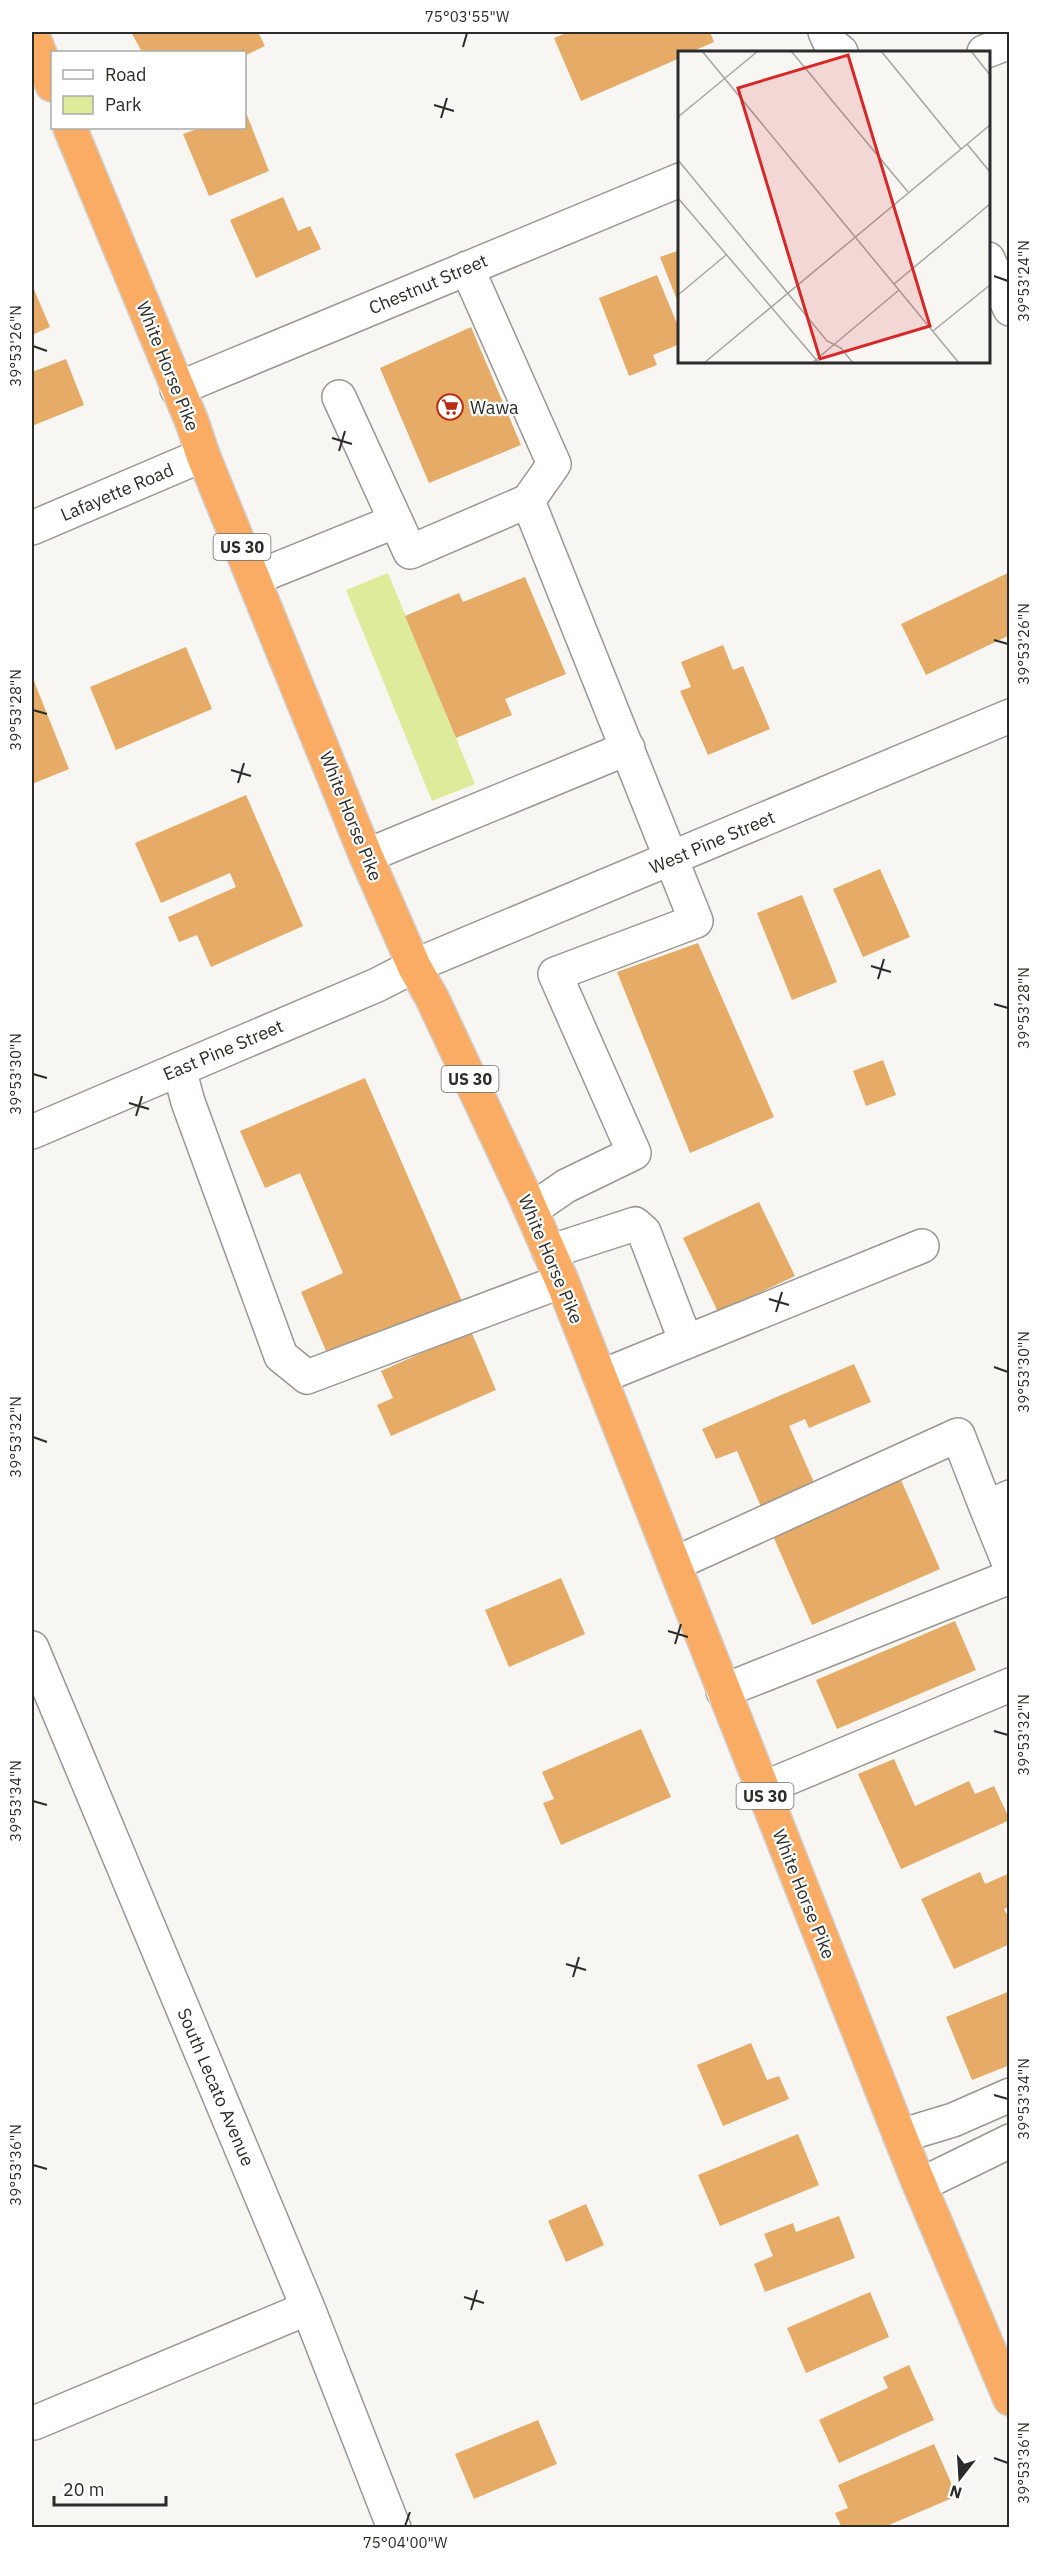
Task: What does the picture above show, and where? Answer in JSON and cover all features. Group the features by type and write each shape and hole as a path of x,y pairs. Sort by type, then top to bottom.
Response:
{"highway":[{"path":"32,33 51,82"},
{"name":"White Horse Pike","path":"70,129 192,422 203,455 255,578 366,856 414,966 432,998 556,1266 900,2136 1010,2400"}],"street":[{"path":"825,32 830,43 840,51"},
{"path":"987,51 1010,42"},
{"name":"Chestnut Street","path":"177,389 678,181"},
{"path":"990,264 1010,309"},
{"path":"339,397 410,552 528,501 554,464 467,268"},
{"name":"Lafayette Road","path":"32,528 203,455"},
{"path":"528,501 696,921 555,974 634,1154 566,1186 531,1210"},
{"path":"255,578 396,521"},
{"name":"West Pine Street","path":"414,966 1010,716"},
{"path":"366,856 628,748"},
{"name":"East Pine Street","path":"32,1132 377,985 414,966"},
{"path":"179,1069 188,1102 281,1356 307,1377 556,1266 634,1224 644,1232 686,1342"},
{"path":"600,1377 922,1246"},
{"path":"674,1564 958,1435 998,1502 1010,1566"},
{"path":"723,1690 1010,1577"},
{"name":"South Lecato Avenue","path":"32,1648 308,2308 394,2528"},
{"path":"762,1789 1010,1685"},
{"path":"900,2136 953,2120 1010,2095"},
{"path":"920,2185 1010,2141"},
{"path":"34,2423 308,2308"}],"green space":[{"path":"388,573 475,784 432,801 346,590"}],"building":[{"path":"131,32 258,32 265,46 246,55 246,51 141,51"},
{"path":"569,32 710,32 714,42 693,51 678,51 678,59 581,101 554,38"},
{"path":"246,113 269,171 209,196 183,134 197,129 246,129"},
{"path":"283,197 298,231 310,226 321,249 256,278 230,220"},
{"path":"678,251 678,302 660,257"},
{"path":"657,275 678,326 678,345 653,355 657,365 629,376 599,298"},
{"path":"32,285 50,327 32,335"},
{"name":"Wawa","path":"471,327 521,445 429,483 380,368"},
{"path":"66,359 84,405 32,426 32,372"},
{"path":"1010,572 1010,635 926,675 901,624"},
{"path":"525,577 566,674 505,699 512,715 456,738 405,616 459,593 463,602"},
{"path":"723,645 733,670 743,666 770,729 708,755 680,691 691,687 681,662"},
{"path":"186,647 212,709 116,750 90,687"},
{"path":"32,676 69,769 32,784"},
{"path":"246,795 303,926 211,967 197,935 179,942 168,917 236,887 230,873 161,903 135,843"},
{"path":"880,869 910,937 863,957 833,889"},
{"path":"802,895 837,982 792,1000 757,913"},
{"path":"698,943 774,1117 690,1153 617,972"},
{"path":"883,1060 896,1095 866,1106 853,1071"},
{"path":"365,1078 462,1301 329,1358 301,1292 343,1273 300,1173 265,1188 240,1131"},
{"path":"759,1202 795,1276 718,1312 683,1238"},
{"path":"471,1331 496,1390 391,1436 377,1405 393,1398 381,1371"},
{"path":"854,1364 871,1402 809,1428 805,1419 789,1426 816,1487 762,1509 737,1451 716,1459 702,1429"},
{"path":"901,1480 940,1569 812,1625 773,1536"},
{"path":"561,1578 585,1634 509,1667 485,1610"},
{"path":"955,1621 976,1670 837,1729 816,1680"},
{"path":"641,1729 671,1797 561,1845 543,1803 554,1799 542,1772"},
{"path":"894,1759 915,1806 969,1781 975,1794 994,1786 1010,1820 901,1869 858,1774"},
{"path":"980,1872 985,1884 1010,1873 1010,1907 1004,1909 1010,1920 1010,1944 954,1969 921,1899"},
{"path":"1010,1991 1010,2065 972,2080 946,2017"},
{"path":"751,2043 767,2080 779,2076 789,2099 723,2126 697,2065"},
{"path":"798,2134 819,2185 720,2226 698,2175"},
{"path":"586,2204 604,2245 566,2262 548,2221"},
{"path":"839,2216 855,2258 765,2292 754,2264 773,2256 764,2234 793,2223 796,2232"},
{"path":"870,2292 889,2337 806,2373 787,2328"},
{"path":"909,2365 934,2420 839,2463 819,2420 888,2388 883,2377"},
{"path":"538,2420 557,2464 474,2499 455,2454"},
{"path":"934,2444 957,2496 882,2528 842,2528 835,2513 848,2508 838,2485"}],"place":[{"name":"Wawa","path":"450,407"}]}
